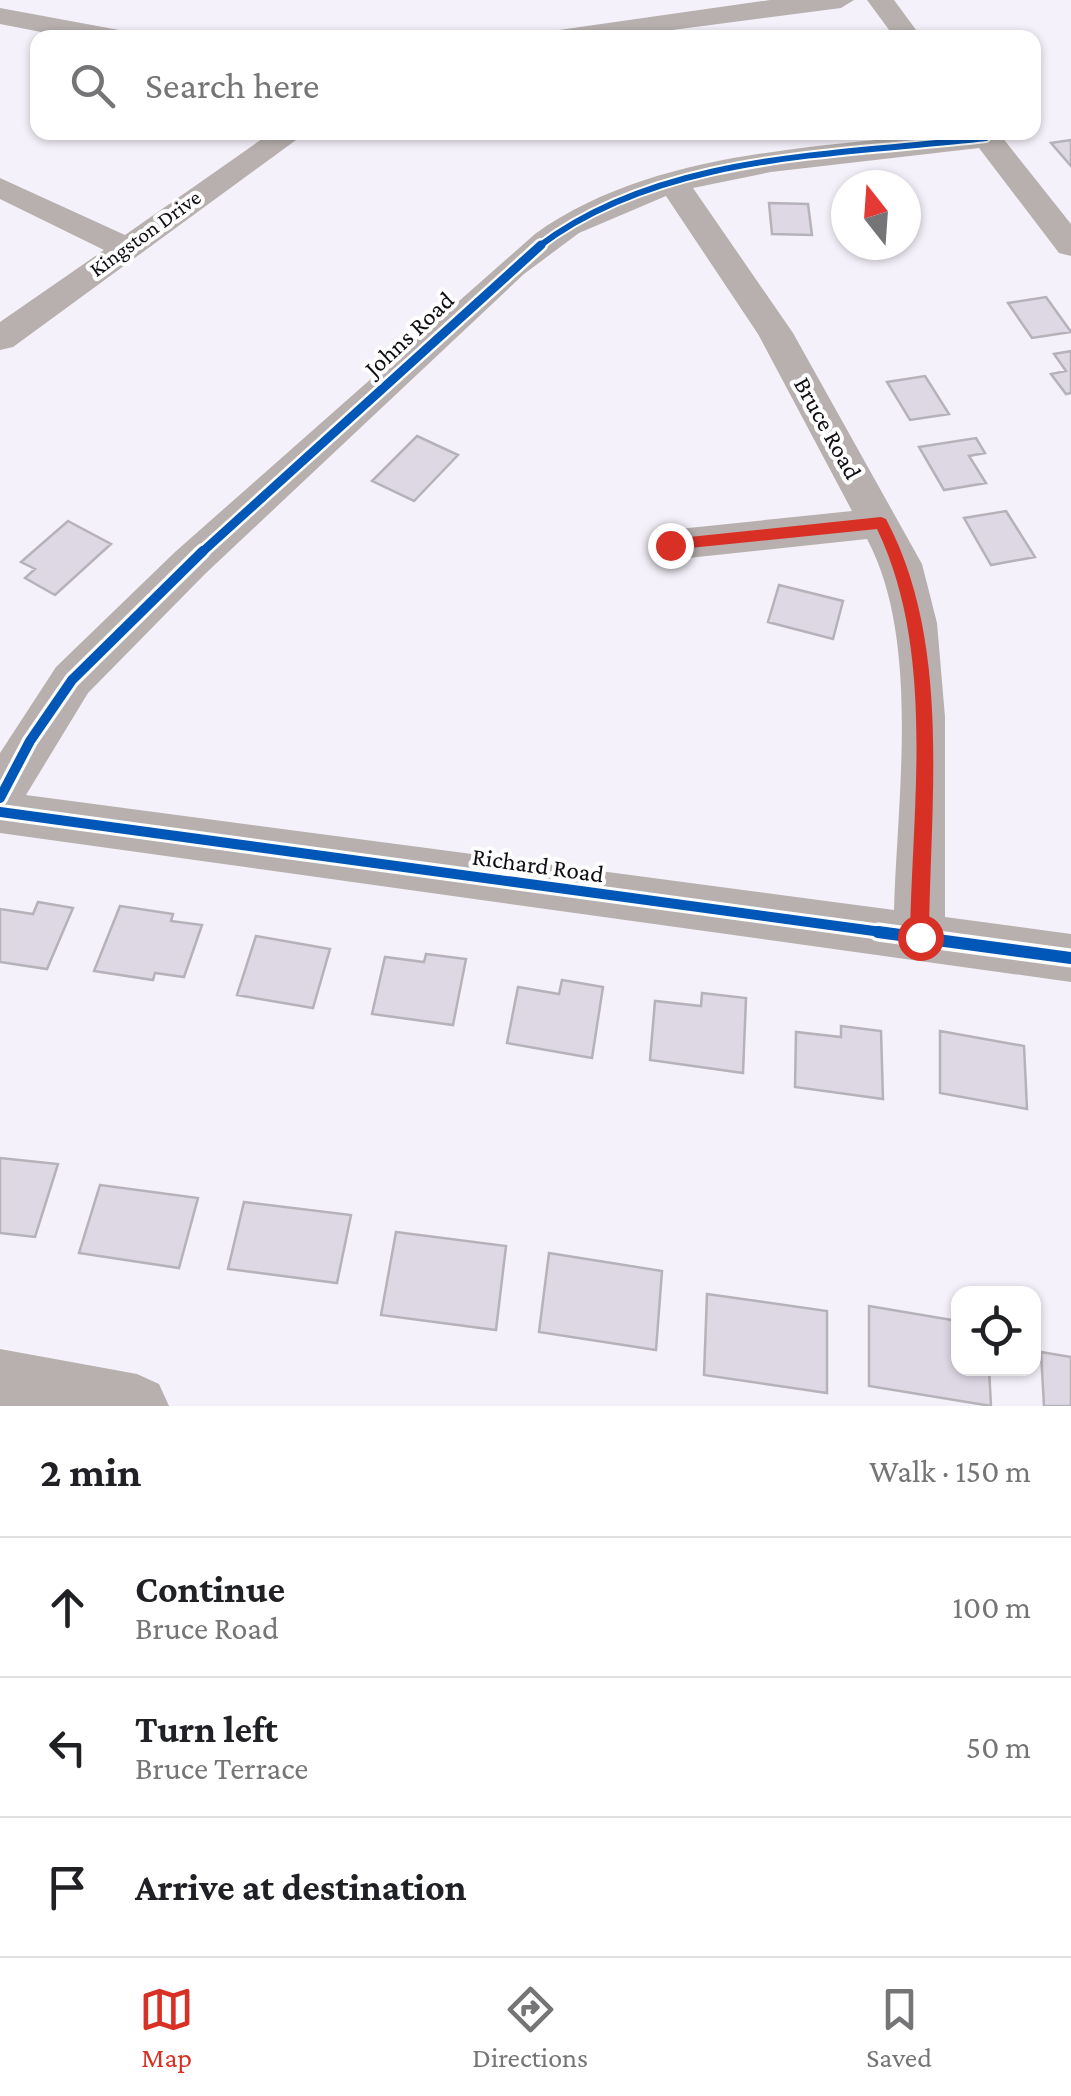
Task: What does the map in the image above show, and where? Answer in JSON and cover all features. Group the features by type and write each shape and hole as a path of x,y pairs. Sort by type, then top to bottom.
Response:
{"street":[{"path":"607,30 841,0"},
{"path":"880,0 903,30"},
{"path":"0,16 76,30"},
{"name":"Kingston Drive","path":"0,339 280,140"},
{"name":"Johns Road","path":"0,798 30,741 72,680 190,562 512,267 567,227 618,202 674,184 733,171 949,140"},
{"path":"988,140 1071,246"},
{"name":"Bruce Road","path":"674,184 775,333 901,564 916,623 922,717 920,937"},
{"path":"0,188 125,247"},
{"path":"670,545 881,523"},
{"name":"Richard Road","path":"0,812 1071,958"},
{"path":"0,1380 138,1406"}],"building":[{"path":"1071,140 1071,166 1051,143"},
{"path":"769,203 808,204 812,235 772,234"},
{"path":"1046,297 1071,332 1032,338 1008,303"},
{"path":"1071,351 1071,393 1066,394 1051,374 1066,371 1054,354"},
{"path":"925,376 949,414 910,420 887,382"},
{"path":"417,436 458,455 414,501 372,481"},
{"path":"976,438 985,453 969,456 986,483 944,490 919,447"},
{"path":"1006,511 1035,557 991,565 964,518"},
{"path":"68,521 111,544 55,595 25,578 35,569 21,562"},
{"path":"779,585 843,601 833,639 768,622"},
{"path":"38,902 73,908 47,969 0,962 0,909 33,914"},
{"path":"120,906 173,914 171,921 202,925 184,977 155,973 153,980 94,971"},
{"path":"256,936 330,949 313,1008 237,995"},
{"path":"426,954 466,959 453,1025 372,1014 385,957 424,962"},
{"path":"562,980 603,987 592,1058 507,1043 518,987 559,994"},
{"path":"702,993 746,998 743,1073 650,1060 655,1001 701,1006"},
{"path":"841,1026 881,1031 883,1099 795,1087 796,1032 841,1037"},
{"path":"940,1031 1024,1046 1027,1109 940,1093"},
{"path":"0,1158 58,1164 35,1237 0,1233"},
{"path":"100,1185 198,1198 179,1268 79,1253"},
{"path":"244,1202 351,1215 337,1283 228,1269"},
{"path":"396,1232 506,1246 496,1330 381,1315"},
{"path":"549,1253 662,1271 656,1350 539,1332"},
{"path":"707,1294 827,1311 827,1393 704,1375"},
{"path":"869,1306 951,1320 951,1376 989,1376 991,1406 869,1386"},
{"path":"1041,1352 1071,1357 1071,1406 1044,1406"}],"cycle path":[{"path":"0,798 30,741 72,680 190,563 512,267 568,226 614,203 717,173 826,155 967,140"},
{"path":"0,812 1071,958"}],"route":[{"path":"670,545 881,523 901,564 916,623 922,717 920,937"}]}
